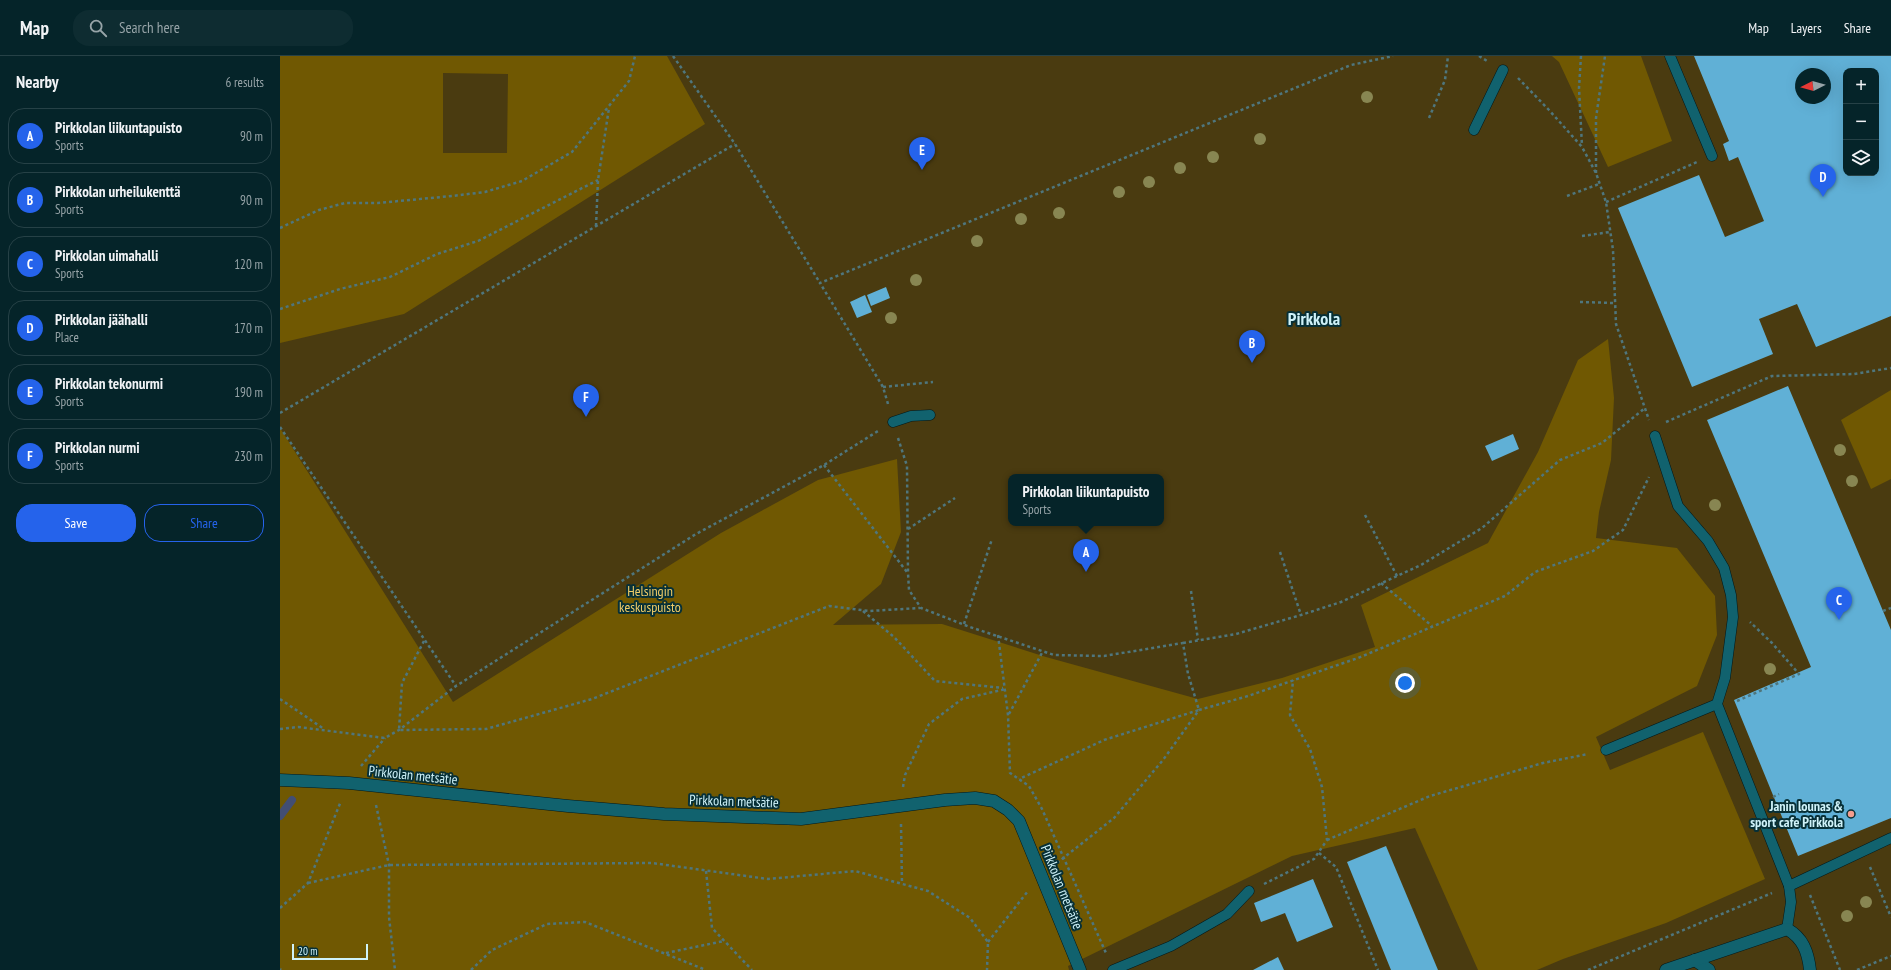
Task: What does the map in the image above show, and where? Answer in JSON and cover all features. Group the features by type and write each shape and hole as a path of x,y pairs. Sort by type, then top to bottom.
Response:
{"street":[{"name":"Pirkkolan metsätie","path":"280,780 349,783 568,806 664,814 801,818 945,800 974,798 994,801 1008,810 1019,821 1080,970"},
{"path":"1666,970 1787,929 1796,935 1803,944 1810,970"},
{"path":"1695,960 1709,970"}],"lane":[{"path":"1670,56 1712,156"},
{"path":"1474,130 1503,70"},
{"path":"893,422 911,416 930,415"},
{"path":"1655,436 1678,506 1708,541 1724,568 1731,595 1733,617 1724,678 1717,704 1789,886 1791,902 1787,929"},
{"path":"1606,750 1717,704"},
{"path":"1789,886 1891,838"},
{"path":"1113,970 1171,946 1221,918 1227,914 1249,891"}],"path":[{"path":"280,228 319,210 345,203 378,203 485,192 522,181 572,152 609,108 629,81 634,56"},
{"path":"673,56 735,144 882,387 906,466 909,590 921,608"},
{"path":"820,283 1351,65 1393,56"},
{"path":"1429,118 1445,80 1448,56"},
{"path":"1479,56 1519,79 1582,147 1596,173 1606,202 1613,250 1616,324 1655,436"},
{"path":"1581,56 1579,88 1582,147"},
{"path":"1596,173 1596,118 1605,56"},
{"path":"596,226 598,180 609,108"},
{"path":"280,413 735,144"},
{"path":"1606,202 1712,156"},
{"path":"280,309 340,289 390,277 437,254 478,241 598,180"},
{"path":"1567,196 1599,184"},
{"path":"1582,236 1610,232"},
{"path":"1580,302 1614,303"},
{"path":"1655,436 1666,422 1772,376 1854,374 1891,368"},
{"path":"882,387 933,382"},
{"path":"399,730 486,729 592,699 829,606 863,610 921,608 1054,655 1104,656 1236,634 1341,602 1421,565 1482,528 1560,460 1602,443 1645,408"},
{"path":"280,908 308,883 349,783 369,755 385,738 399,730 456,686 696,534 824,466 893,422"},
{"path":"280,427 456,686"},
{"path":"824,466 908,573"},
{"path":"1020,779 1104,740 1248,696 1358,658 1505,596 1535,572 1593,551 1623,530 1648,480 1649,473"},
{"path":"908,529 955,498"},
{"path":"1365,515 1397,576"},
{"path":"964,624 992,539"},
{"path":"1280,552 1301,615"},
{"path":"1381,583 1432,626"},
{"path":"1191,591 1198,640"},
{"path":"1883,611 1891,608"},
{"path":"863,610 894,637 935,681 1006,689"},
{"path":"1740,708 1737,701 1799,674 1772,643 1745,618"},
{"path":"998,635 1006,689 1010,773 1029,786 1042,809 1113,970"},
{"path":"399,730 402,683 424,641"},
{"path":"1183,643 1188,674 1199,710"},
{"path":"1008,715 1043,651"},
{"path":"1293,680 1290,714 1310,749 1322,787 1327,840"},
{"path":"902,884 900,806 905,775 928,724 962,699 1006,689"},
{"path":"280,699 325,729"},
{"path":"987,970 988,942 1041,875 1114,818 1163,760 1199,710"},
{"path":"280,729 298,727 325,729 385,738"},
{"path":"1249,891 1314,859 1327,840 1430,796 1543,763 1606,750"},
{"path":"371,785 389,865 389,917 395,970"},
{"path":"1863,850 1891,917"},
{"path":"1319,853 1336,867 1378,970"},
{"path":"308,883 389,865 652,864 768,879 855,871 928,891 970,918 988,942"},
{"path":"706,871 712,928 752,970"},
{"path":"1803,880 1840,970"},
{"path":"1588,970 1789,886"},
{"path":"471,970 492,950 547,924 585,922 706,970"},
{"path":"665,953 725,941"},
{"path":"1857,970 1891,956"}],"green space":[{"name":"Helsingin keskuspuisto","path":"280,56 1891,56 1891,970 280,970"},
{"path":"280,56 667,56 705,124 404,314 280,343","holes":["443,73 508,74 507,153 443,153"]},
{"path":"1552,56 1641,56 1672,141 1608,167 1559,62"},
{"path":"1608,339 1614,398 1611,460 1599,512 1596,538 1677,548 1715,596 1717,635 1697,686 1596,737 1610,770 1703,732 1765,879 1666,923 1563,959 1537,970 1478,970 1415,828 1292,856 1068,966 1069,970 280,970 280,428 453,702 721,533 818,480 897,459 901,532 881,584 833,625 942,624 1046,657 1198,699 1282,678 1375,647 1361,605 1488,543 1538,452 1578,360"},
{"path":"1891,390 1891,479 1871,489 1841,420"}],"building":[{"path":"1694,56 1891,56 1891,316 1816,347 1797,304 1759,319 1773,354 1692,387 1618,208 1699,175 1725,237 1764,221 1738,157 1729,161 1723,144 1729,141"},
{"path":"886,287 890,298 871,306 867,295"},
{"path":"865,295 872,312 857,318 850,302"},
{"path":"1788,386 1891,630 1891,818 1798,856 1734,700 1811,667 1707,420"},
{"path":"1513,434 1519,449 1492,461 1485,446"},
{"path":"1386,846 1438,970 1391,970 1347,862"},
{"path":"1313,879 1333,927 1297,942 1285,913 1261,922 1254,903"},
{"path":"1278,957 1284,970 1253,970"}],"waterway":[{"path":"280,816 292,800"}],"place":[{"name":"Pirkkolan tekonurmi","path":"922,170"},
{"name":"Pirkkolan jäähalli","path":"1823,197"},
{"name":"Pirkkolan urheilukenttä","path":"1252,363"},
{"name":"Pirkkolan nurmi","path":"586,417"},
{"name":"Pirkkolan liikuntapuisto","path":"1086,572"},
{"name":"Pirkkolan uimahalli","path":"1839,620"},
{"name":"Janin lounas & sport cafe Pirkkola","path":"1851,814"}],"district":[{"name":"Pirkkola","path":"1314,318"}]}
